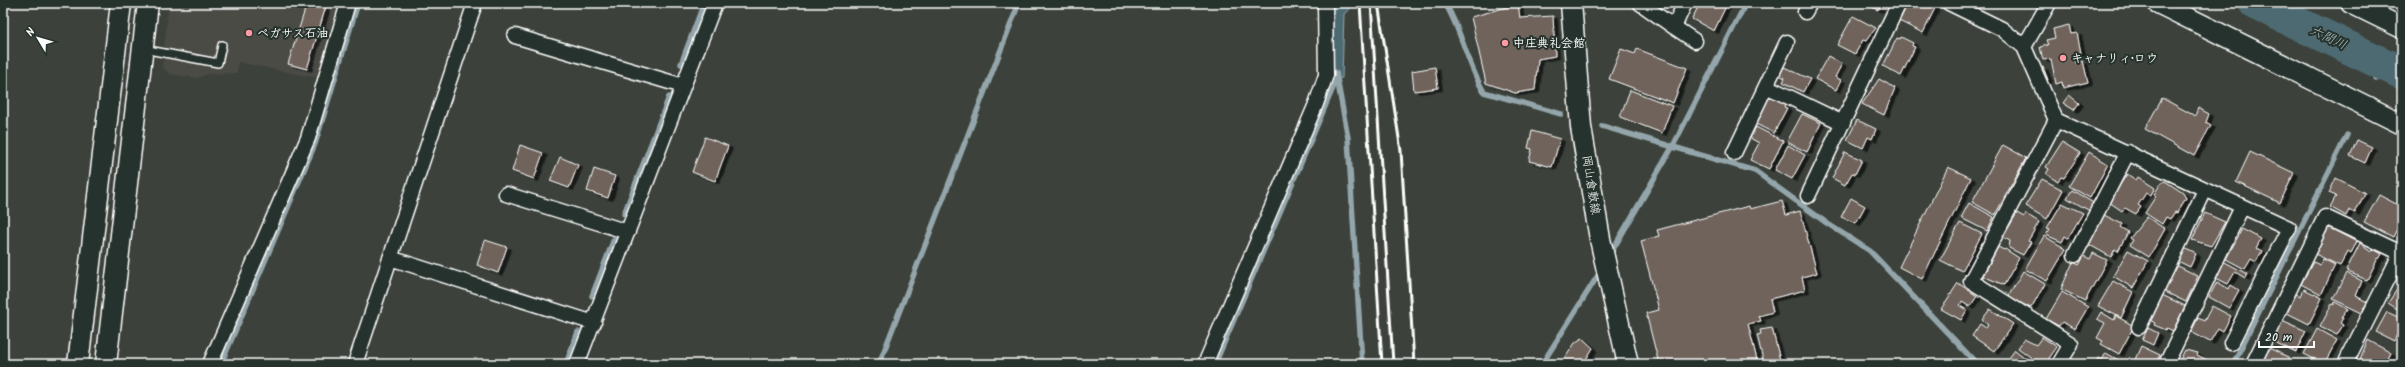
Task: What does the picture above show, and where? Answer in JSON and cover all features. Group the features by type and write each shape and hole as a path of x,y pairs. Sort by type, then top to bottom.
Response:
{"street":[{"path":"78,364 121,3"},
{"path":"106,364 148,3"},
{"path":"210,364 308,138 348,3"},
{"path":"355,364 475,3"},
{"path":"577,364 594,323 715,3"},
{"path":"1205,364 1316,104 1326,75 1324,3"},
{"name":"岡山倉敷線","path":"1571,3 1581,127 1608,280 1628,364"},
{"path":"1640,3 1695,41"},
{"path":"1674,27 1686,3"},
{"path":"1808,196 1899,3"},
{"path":"1949,3 2002,30 2024,47 2056,120 2128,152 2205,190 2289,228 2231,343"},
{"path":"2024,47 2049,3"},
{"path":"2158,3 2402,124"},
{"path":"2351,3 2402,28"},
{"path":"515,36 683,86"},
{"path":"1734,153 1787,42"},
{"path":"1766,86 1843,123"},
{"path":"2056,120 1971,281 2071,344 2059,364"},
{"path":"2076,255 2128,152"},
{"path":"2139,327 2205,190"},
{"path":"506,194 628,232"},
{"path":"2166,364 2242,207"},
{"path":"2253,364 2326,217 2401,253 2345,364"},
{"path":"390,258 594,323"}],"lane":[{"path":"143,49 218,64 222,45"}],"shaded area":[{"name":"ペガサス石油","path":"169,3 341,3 318,78 238,62 237,73 207,74 197,78 170,74 162,67"}],"water":[{"path":"1332,3 1351,3 1352,7 1344,14 1342,78 1332,80"}],"building":[{"path":"307,3 327,3 307,69 288,64"},
{"path":"1700,3 1727,4 1714,31 1692,19"},
{"path":"1864,3 1882,3 1878,10"},
{"path":"1908,3 1924,3 1935,8 1923,33 1899,21"},
{"path":"1518,4 1520,18 1553,16 1555,56 1538,59 1535,90 1515,93 1486,83 1471,17"},
{"path":"1853,16 1876,28 1866,41 1863,40 1855,54 1837,45"},
{"path":"2069,25 2071,34 2077,33 2081,53 2074,55 2076,63 2083,61 2088,82 2063,88 2062,82 2056,84 2051,59 2043,60 2040,47 2048,45 2046,40 2055,38 2053,29"},
{"path":"1901,37 1913,43 1912,46 1915,47 1901,76 1883,66 1897,38 1900,39"},
{"path":"1621,49 1635,54 1637,49 1687,68 1673,103 1609,79"},
{"path":"1828,56 1842,64 1835,77 1841,80 1836,90 1815,79"},
{"path":"1435,67 1438,88 1414,91 1412,71"},
{"path":"1784,67 1810,79 1803,92 1783,82 1785,78 1779,75"},
{"path":"2043,67 2048,80 2041,82 2036,70"},
{"path":"1879,79 1895,88 1884,115 1862,104"},
{"path":"1630,90 1672,106 1662,133 1620,117"},
{"path":"2069,95 2079,103 2074,110 2063,103"},
{"path":"1771,96 1786,104 1784,107 1787,108 1774,133 1754,123 1767,98 1769,99"},
{"path":"2162,98 2195,116 2198,108 2209,114 2206,122 2211,125 2194,156 2145,129"},
{"path":"1802,114 1821,123 1807,152 1787,142"},
{"path":"1857,120 1876,129 1872,139 1868,137 1863,148 1847,140"},
{"path":"1756,127 1783,141 1769,169 1750,160 1759,143 1750,138"},
{"path":"1532,131 1560,139 1552,167 1529,161 1532,149 1528,148"},
{"path":"705,137 728,146 715,181 692,172"},
{"path":"2357,140 2372,147 2365,163 2350,156"},
{"path":"2062,142 2080,153 2064,178 2061,177 2058,181 2046,174 2049,169 2046,167"},
{"path":"520,145 543,153 534,179 512,171"},
{"path":"1788,145 1805,155 1792,179 1775,170"},
{"path":"2003,145 2026,158 1995,215 1972,202"},
{"path":"1845,152 1862,160 1855,174 1852,173 1845,185 1832,178"},
{"path":"2089,152 2108,164 2090,198 2069,186"},
{"path":"2250,152 2294,173 2280,203 2236,182"},
{"path":"560,157 578,165 569,188 550,181"},
{"path":"1948,167 1971,178 1922,279 1899,267"},
{"path":"594,169 615,176 608,198 587,191"},
{"path":"2127,174 2136,180 2138,177 2155,188 2150,196 2146,193 2138,205 2141,207 2136,214 2125,208 2122,211 2109,202"},
{"path":"2336,178 2365,193 2355,213 2349,210 2346,216 2330,207 2336,196 2329,193"},
{"path":"2042,179 2063,190 2047,219 2025,206"},
{"path":"2165,181 2183,193 2186,198 2177,213 2175,212 2170,219 2166,217 2162,224 2145,213 2156,196 2154,194 2162,182"},
{"path":"2072,190 2095,204 2090,211 2067,198"},
{"path":"2379,195 2402,207 2402,219 2393,237 2364,222"},
{"path":"1851,198 1865,206 1856,223 1841,217"},
{"path":"1782,201 1786,215 1800,211 1817,273 1802,277 1805,290 1770,299 1773,312 1759,316 1761,321 1748,324 1758,364 1659,364 1646,313 1659,310 1641,241 1659,236 1657,230 1749,206 1750,209"},
{"path":"1969,203 1994,217 1987,231 1961,218"},
{"path":"2062,203 2083,213 2068,238 2065,236 2062,242 2046,235 2050,229 2047,228"},
{"path":"2017,213 2024,217 2026,214 2039,222 2028,241 2031,242 2023,255 2009,248 2010,241 2003,237"},
{"path":"2205,213 2225,222 2211,246 2192,240"},
{"path":"2104,215 2122,224 2120,227 2128,232 2118,251 2115,249 2111,257 2088,244"},
{"path":"2147,217 2165,229 2149,257 2130,245 2133,240 2130,238"},
{"path":"1960,223 1982,234 1962,271 1940,260"},
{"path":"2326,226 2357,242 2351,253 2348,251 2340,266 2313,253"},
{"path":"2242,229 2261,239 2256,248 2262,251 2256,262 2251,259 2245,269 2226,259"},
{"path":"2044,236 2066,249 2047,281 2025,269"},
{"path":"485,240 507,247 498,273 477,265"},
{"path":"2360,243 2371,251 2373,249 2382,254 2379,259 2378,258 2367,280 2346,271"},
{"path":"1998,247 2004,250 2005,249 2019,258 2004,285 1983,276"},
{"path":"2184,248 2196,254 2190,267 2178,261"},
{"path":"2128,250 2148,261 2133,288 2113,276"},
{"path":"2093,253 2107,260 2085,301 2061,289 2073,262 2079,265 2084,256 2090,259"},
{"path":"2323,259 2335,265 2321,295 2301,284 2313,262 2320,265"},
{"path":"2223,261 2247,274 2245,278 2235,272 2228,284 2214,277"},
{"path":"2176,265 2198,276 2186,302 2163,291"},
{"path":"2023,271 2045,284 2031,308 2008,297"},
{"path":"2346,273 2362,281 2356,296 2367,302 2362,313 2333,299"},
{"path":"2113,281 2133,292 2121,318 2098,306"},
{"path":"2217,282 2229,289 2231,285 2239,290 2229,308 2209,297"},
{"path":"2402,282 2402,312 2388,303"},
{"path":"1958,283 1977,296 1970,307 1962,302 1960,306 1967,310 1961,320 1941,309"},
{"path":"2304,289 2322,298 2309,324 2287,313 2296,294 2301,296"},
{"path":"2062,292 2088,307 2075,329 2062,322 2059,326 2046,319"},
{"path":"2162,295 2185,306 2173,331 2154,325 2155,323 2150,320"},
{"path":"2335,302 2348,309 2341,318 2343,318 2340,323 2343,325 2337,335 2320,327 2332,304 2334,305"},
{"path":"2212,306 2231,316 2223,331 2218,328 2210,342 2191,332 2198,318 2204,321"},
{"path":"1990,309 2013,324 1994,351 1972,336 1980,324 1986,328 1988,325 1982,320"},
{"path":"2101,312 2114,320 2116,316 2134,326 2119,354 2101,344 2103,341 2097,338 2105,323 2097,319"},
{"path":"2387,312 2402,319 2402,324 2394,341 2376,332"},
{"path":"2282,320 2306,331 2296,352 2274,342"},
{"path":"1772,328 1781,364 1764,364 1757,335 1761,334 1760,330"},
{"path":"2148,328 2158,333 2153,345 2142,340"},
{"path":"2317,329 2337,340 2324,364 2304,354"},
{"path":"2042,337 2057,347 2045,364 2040,364 2018,348 2024,339 2036,345"},
{"path":"1582,338 1593,348 1583,364 1561,364 1575,343"},
{"path":"2368,340 2391,353 2385,364 2369,364 2360,359"},
{"path":"2141,346 2160,355 2155,364 2133,364"},
{"path":"2267,347 2290,358 2287,364 2258,364"},
{"path":"2015,350 2033,364 2012,364 2014,361 2009,358"},
{"path":"2185,350 2198,353 2197,355 2207,360 2205,364 2178,364"},
{"path":"2106,353 2125,364 2095,364 2098,358 2102,360"}],"waterway":[{"path":"221,364 315,144 358,3"},
{"path":"681,64 704,3"},
{"path":"879,364 1019,3"},
{"path":"1445,3 1456,25 1473,70 1484,92 1561,114"},
{"path":"1609,256 1673,146 1746,3"},
{"name":"六間川","path":"2255,3 2402,73"},
{"path":"2376,78 2383,64"},
{"path":"1336,73 1348,138 1362,364"},
{"path":"1215,364 1336,81"},
{"path":"624,214 669,97"},
{"path":"1602,126 1755,171 1828,224 1870,251 1977,364"},
{"path":"2233,364 2347,135"},
{"path":"592,296 614,239"},
{"path":"1542,364 1602,269"},
{"path":"566,364 578,332"}],"railway":[{"path":"1360,3 1382,364"},
{"path":"1371,3 1393,364"},
{"path":"1378,3 1401,151 1414,364"}],"place":[{"name":"ペガサス石油","path":"249,33"},
{"name":"中庄典礼会館","path":"1505,43"},
{"name":"キャナリィ·ロウ","path":"2063,58"}]}
